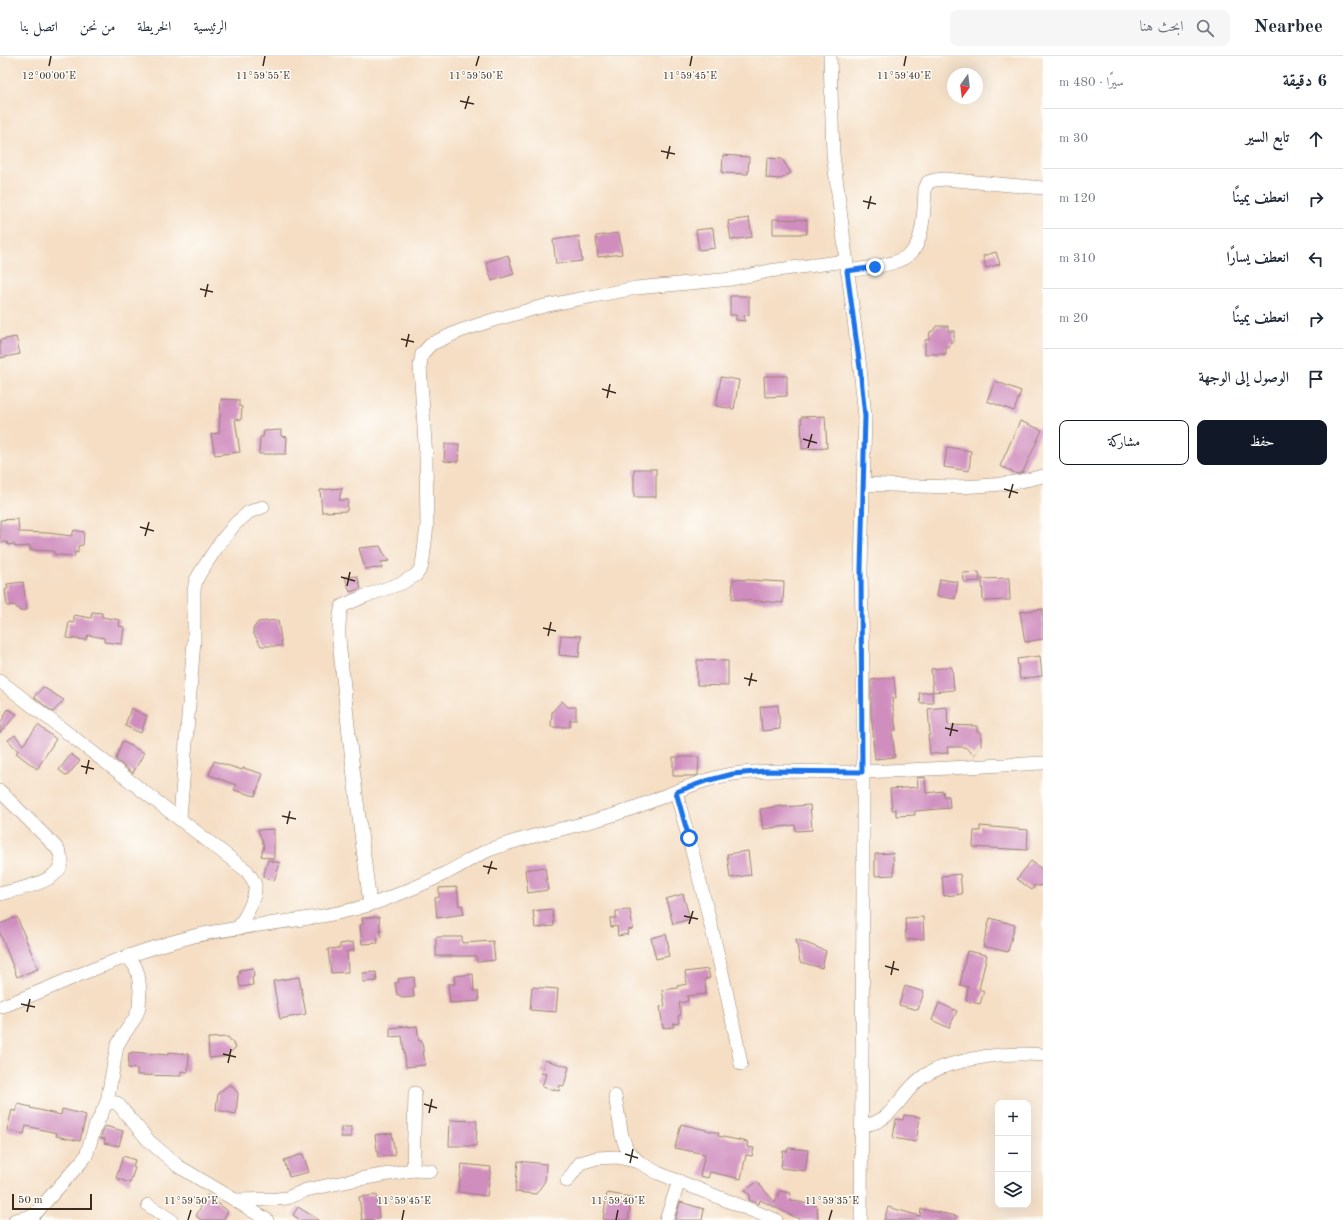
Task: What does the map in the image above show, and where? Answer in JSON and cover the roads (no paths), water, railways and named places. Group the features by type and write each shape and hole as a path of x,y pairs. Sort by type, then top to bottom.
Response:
{"street":[{"path":"830,56 833,154 865,416 861,569 861,1220"},
{"path":"370,904 349,735 340,646 339,614 342,606 402,583 416,575 421,568 427,525 426,458 420,372 422,354 431,344 460,331 544,306 636,288 732,279 763,272 846,266 875,267 894,262 908,256 913,251 919,239 925,189 928,182 944,179 1043,188"},
{"path":"863,484 987,486 1025,481 1043,476"},
{"path":"180,818 194,641 194,590 196,580 234,524 249,512 263,507"},
{"path":"0,680 247,871 253,879 255,886 244,918 238,928"},
{"path":"0,1007 27,998 127,956 160,945 238,928 347,911 381,901 444,874 487,851 525,838 580,825 624,812 706,781 733,774 765,771 862,772 1043,763"},
{"path":"0,791 55,846 61,854 61,864 56,874 38,883 0,894"},
{"path":"676,792 697,868 729,1000 741,1064"},
{"path":"15,1220 33,1216 86,1156 95,1127 106,1102 117,1046 135,1018 139,1008 140,990 138,974 135,966 127,956"},
{"path":"862,1125 874,1124 890,1114 914,1083 924,1075 937,1068 978,1057 992,1055 1043,1055"},
{"path":"413,1170 415,1093"},
{"path":"615,1096 622,1136 627,1150 639,1162"},
{"path":"106,1102 117,1103 149,1141 178,1166 267,1220"},
{"path":"567,1181 580,1163 597,1158 617,1157 639,1162 679,1181 776,1220"},
{"path":"235,1200 282,1198 306,1190 332,1184 413,1170 431,1171"},
{"path":"666,1220 679,1181"},
{"path":"148,1205 171,1220"}]}
